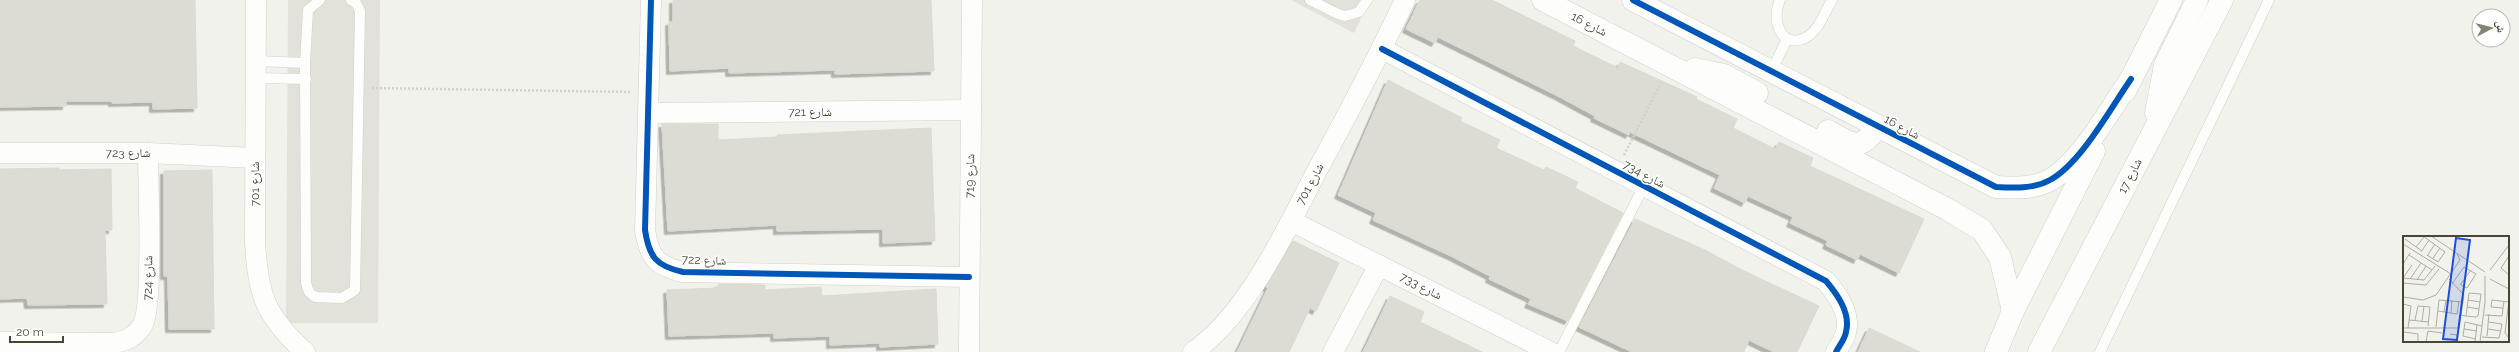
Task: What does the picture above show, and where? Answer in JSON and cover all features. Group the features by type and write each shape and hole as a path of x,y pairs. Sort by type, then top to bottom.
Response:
{"street":[{"name":"شارع 701","path":"256,0 255,158 257,278 267,309 283,332 304,352"},
{"name":"شارع 722","path":"651,0 645,230 647,247 655,259 665,268 683,272 969,276"},
{"name":"شارع 719","path":"969,352 972,0"},
{"name":"شارع 701","path":"1193,352 1210,339 1231,317 1253,285 1290,221 1382,49 1405,0"},
{"name":"شارع 16","path":"1543,0 1947,209 1982,230 2000,256 2013,311"},
{"name":"شارع 16","path":"1633,0 1996,187 2024,188 2050,181 2070,166 2131,79"},
{"path":"1996,352 2013,311 2172,0"},
{"path":"2151,135 2165,66 2197,0"},
{"name":"شارع 17","path":"2039,352 2222,0"},
{"name":"شارع 734","path":"1382,49 1826,281 1835,292 1845,310 1846,332 1836,352"},
{"path":"1668,64 1724,75 1845,141 1858,144 1868,141 1877,127"},
{"name":"شارع 721","path":"649,113 970,110"},
{"name":"شارع 723","path":"0,153 148,152 255,158"},
{"name":"شارع 724","path":"0,342 115,343 132,338 143,325 149,300 148,152"},
{"name":"شارع 733","path":"1290,221 1551,352"},
{"path":"1333,352 1379,265"}],"lane":[{"path":"320,0 308,10 305,63 306,283 309,292 315,298 342,298 355,290 360,10 356,3 351,0"},
{"path":"1310,0 1345,16 1360,12 1367,0"},
{"path":"1780,0 1775,16 1776,25 1787,39"},
{"path":"1787,39 1805,38 1811,34 1832,0"},
{"path":"2100,352 2269,0"},
{"path":"1771,72 1787,39"},
{"path":"256,70 305,63"},
{"path":"256,70 306,79"},
{"path":"1559,352 1644,186"}],"path":[{"path":"1616,171 1668,64"},
{"path":"359,88 649,92"}],"shaded area":[{"path":"288,0 380,0 378,323 286,323"},
{"path":"1291,0 1370,0 1354,33"}],"building":[{"path":"0,0 195,0 197,108 153,109 153,102 112,103 112,101 66,101 66,106 0,107"},
{"path":"673,0 931,0 934,71 835,74 835,70 729,73 729,68 670,71 669,22 673,22"},
{"path":"1420,0 1492,0 1575,41 1573,46 1618,68 1620,62 1697,97 1696,99 1737,119 1733,128 1775,149 1779,142 1813,158 1810,166 1924,219 1899,273 1860,254 1857,260 1826,245 1828,241 1790,223 1793,217 1748,196 1745,203 1714,188 1720,175 1630,132 1629,135 1594,118 1595,116 1558,96 1438,37 1435,43 1406,29"},
{"path":"1388,80 1462,118 1460,121 1500,140 1496,148 1544,170 1546,167 1578,182 1575,188 1623,213 1568,321 1528,304 1531,299 1489,279 1490,276 1451,256 1373,220 1376,213 1338,195"},
{"path":"662,124 718,124 718,140 778,137 777,135 931,128 935,241 883,243 883,229 777,231 777,225 668,231"},
{"path":"59,168 59,170 111,169 112,230 105,230 107,304 28,305 27,298 0,299 0,169"},
{"path":"212,170 214,329 169,329 168,276 164,276 164,171"},
{"path":"1635,219 1705,250 1744,271 1819,306 1797,352 1774,352 1749,340 1744,352 1632,352 1579,327"},
{"path":"1293,241 1339,263 1316,311 1310,308 1289,352 1237,352 1268,288 1266,287"},
{"path":"718,284 765,285 765,290 821,287 822,296 936,289 938,344 880,347 880,343 830,345 830,336 774,338 774,333 669,336 667,290 718,288"},
{"path":"1390,296 1424,312 1420,322 1482,352 1363,352"},
{"path":"1869,328 1920,352 1858,352"}],"cycle path":[{"path":"651,0 645,230 649,247 655,259 666,267 683,272 969,277"},
{"path":"1633,0 1996,187 2017,188 2037,185 2050,180 2062,172 2084,148 2131,79"},
{"path":"1382,49 1826,281 1842,304 1847,318 1845,335 1836,352"}]}
